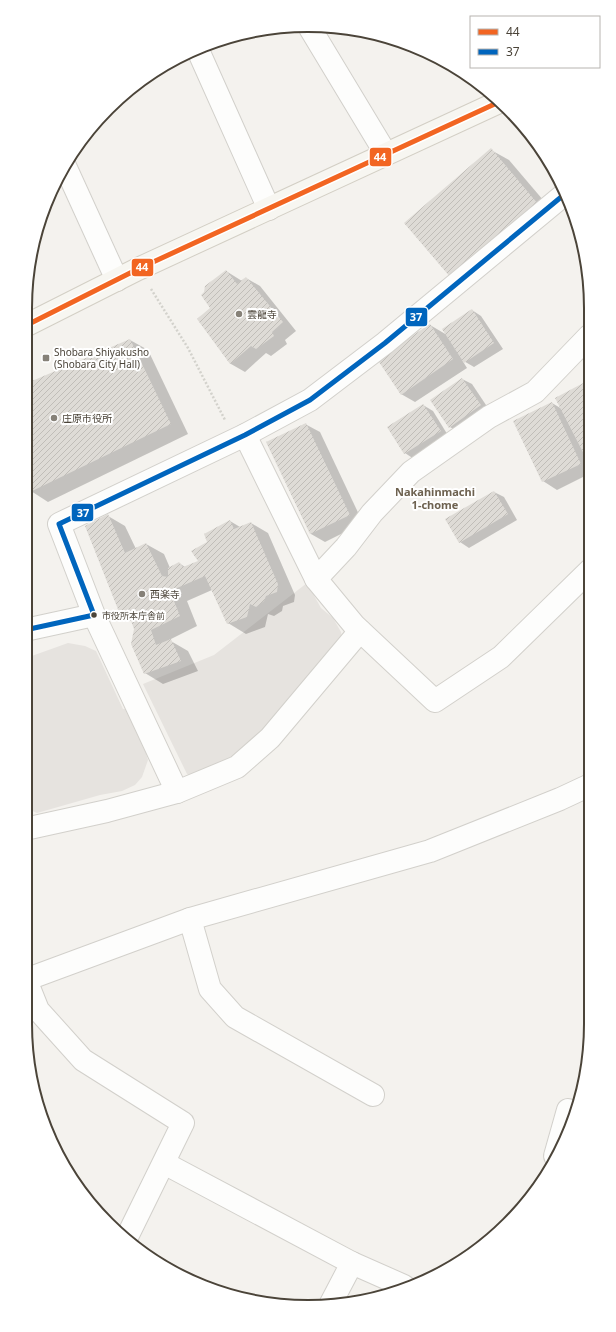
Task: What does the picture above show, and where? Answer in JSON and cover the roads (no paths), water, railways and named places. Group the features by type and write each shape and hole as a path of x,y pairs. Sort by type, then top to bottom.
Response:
{"main road":[{"path":"32,322 138,269 494,104"}],"street":[{"path":"313,32 386,154"},
{"path":"200,54 269,209"},
{"path":"68,172 117,280"},
{"path":"177,792 94,615 59,524 240,438 310,400 385,343 561,197"},
{"path":"316,579 346,547 372,513 411,472 489,416 535,392 584,341"},
{"path":"240,438 316,579 360,631 435,701 501,657 584,576"},
{"path":"32,628 94,615"},
{"path":"32,827 107,811 177,792 237,768 270,738 360,631"},
{"path":"32,976 190,919 430,851 560,799 584,788"},
{"path":"190,919 210,989 235,1017 373,1095"},
{"path":"32,996 38,1010 83,1060 183,1123 129,1234"},
{"path":"559,1138 568,1110"},
{"path":"164,1163 352,1263 400,1284"},
{"path":"333,1299 352,1263"}],"place":[{"name":"雲龍寺","path":"239,314"},
{"name":"Shobara Shiyakusho (Shobara City Hall)","path":"46,358"},
{"name":"庄原市役所","path":"54,418"},
{"name":"西楽寺","path":"142,594"},
{"name":"市役所本庁舎前","path":"94,615"}],"district":[{"name":"Nakahinmachi 1-chome","path":"435,498"}]}
